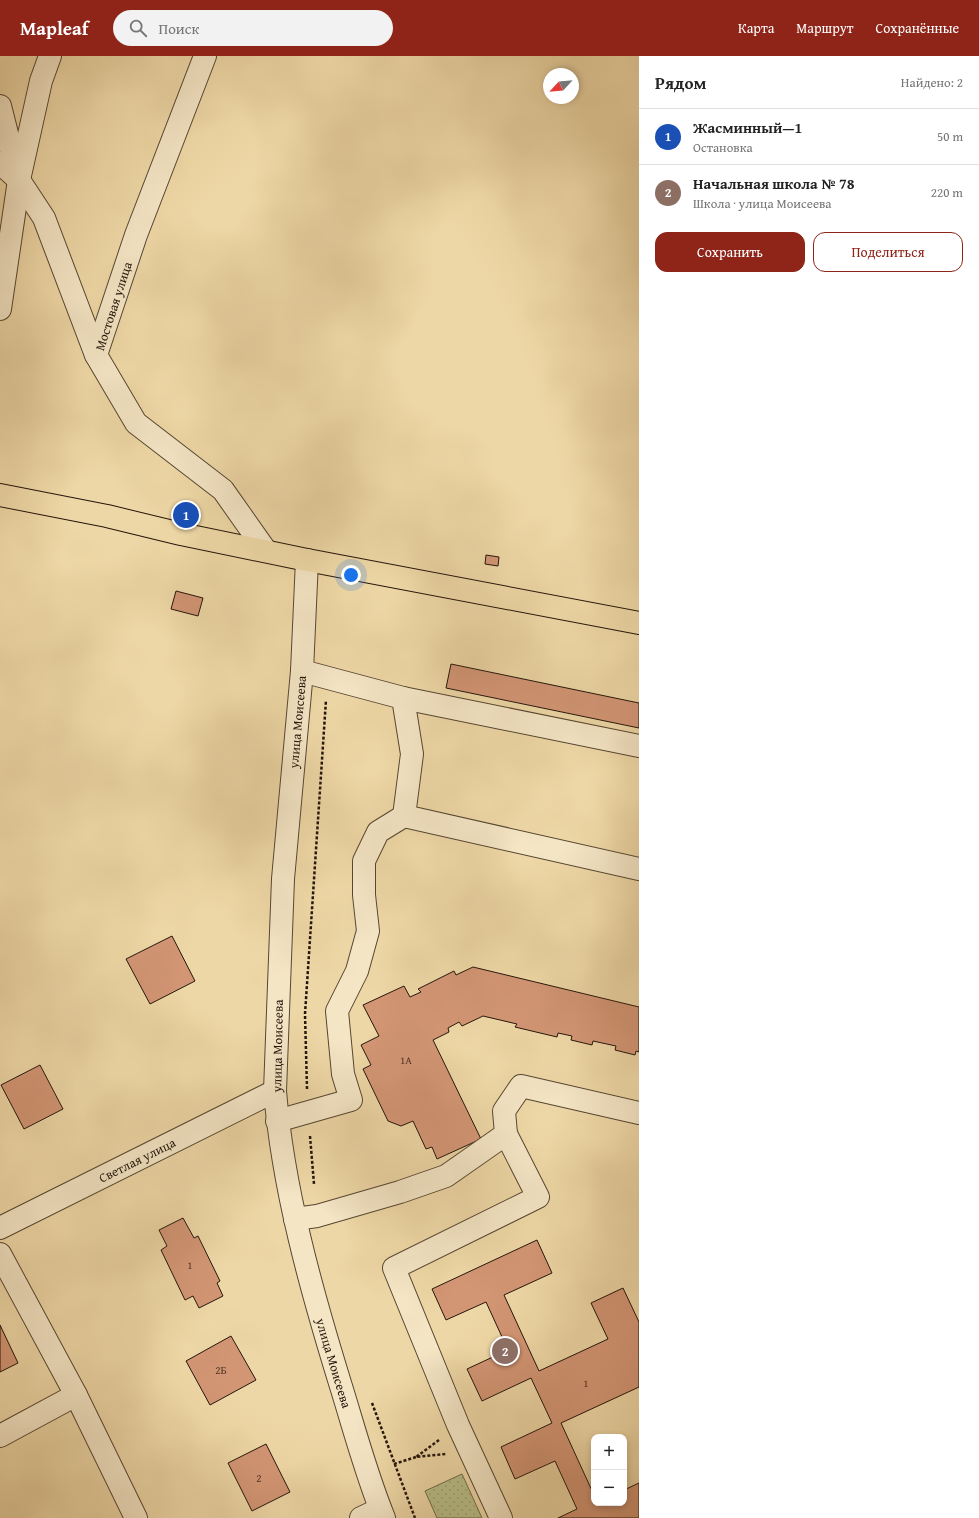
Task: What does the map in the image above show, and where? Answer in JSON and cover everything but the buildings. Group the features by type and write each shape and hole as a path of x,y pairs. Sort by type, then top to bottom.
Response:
{"main road":[{"path":"0,495 107,516 182,534 307,560 639,623"}],"street":[{"path":"0,309 19,180 41,81 50,56"},
{"name":"Мостовая улица","path":"205,56 136,235 96,355 136,423 223,490 266,551"},
{"path":"0,106 19,180"},
{"path":"0,163 19,180 44,218 96,355"},
{"name":"улица Моисеева","path":"307,560 302,671 283,879 275,1091 277,1121 295,1219 325,1335 363,1458 375,1515"},
{"path":"302,671 403,698 639,746"},
{"path":"403,698 412,754 404,816"},
{"path":"277,1121 351,1100 343,1074 337,1011 357,971 368,931 364,895 364,861 378,832 404,816 639,869"},
{"path":"501,1518 458,1424 394,1268 538,1197 506,1134 504,1111 521,1086 639,1113"},
{"name":"Светлая улица","path":"0,1228 275,1091"},
{"path":"295,1219 317,1216 446,1176 506,1134"},
{"path":"0,1254 76,1395 136,1518"},
{"path":"0,1436 76,1395"}],"path":[{"path":"312,1174 308,1112 305,1014 326,694"},
{"path":"416,1457 458,1424"},
{"path":"394,1464 416,1457 471,1451"}],"green space":[{"path":"462,1474 482,1518 437,1518 425,1491"}],"place":[{"name":"Жасминный—1","path":"186,515"},
{"name":"Начальная школа № 78","path":"505,1351"}]}
